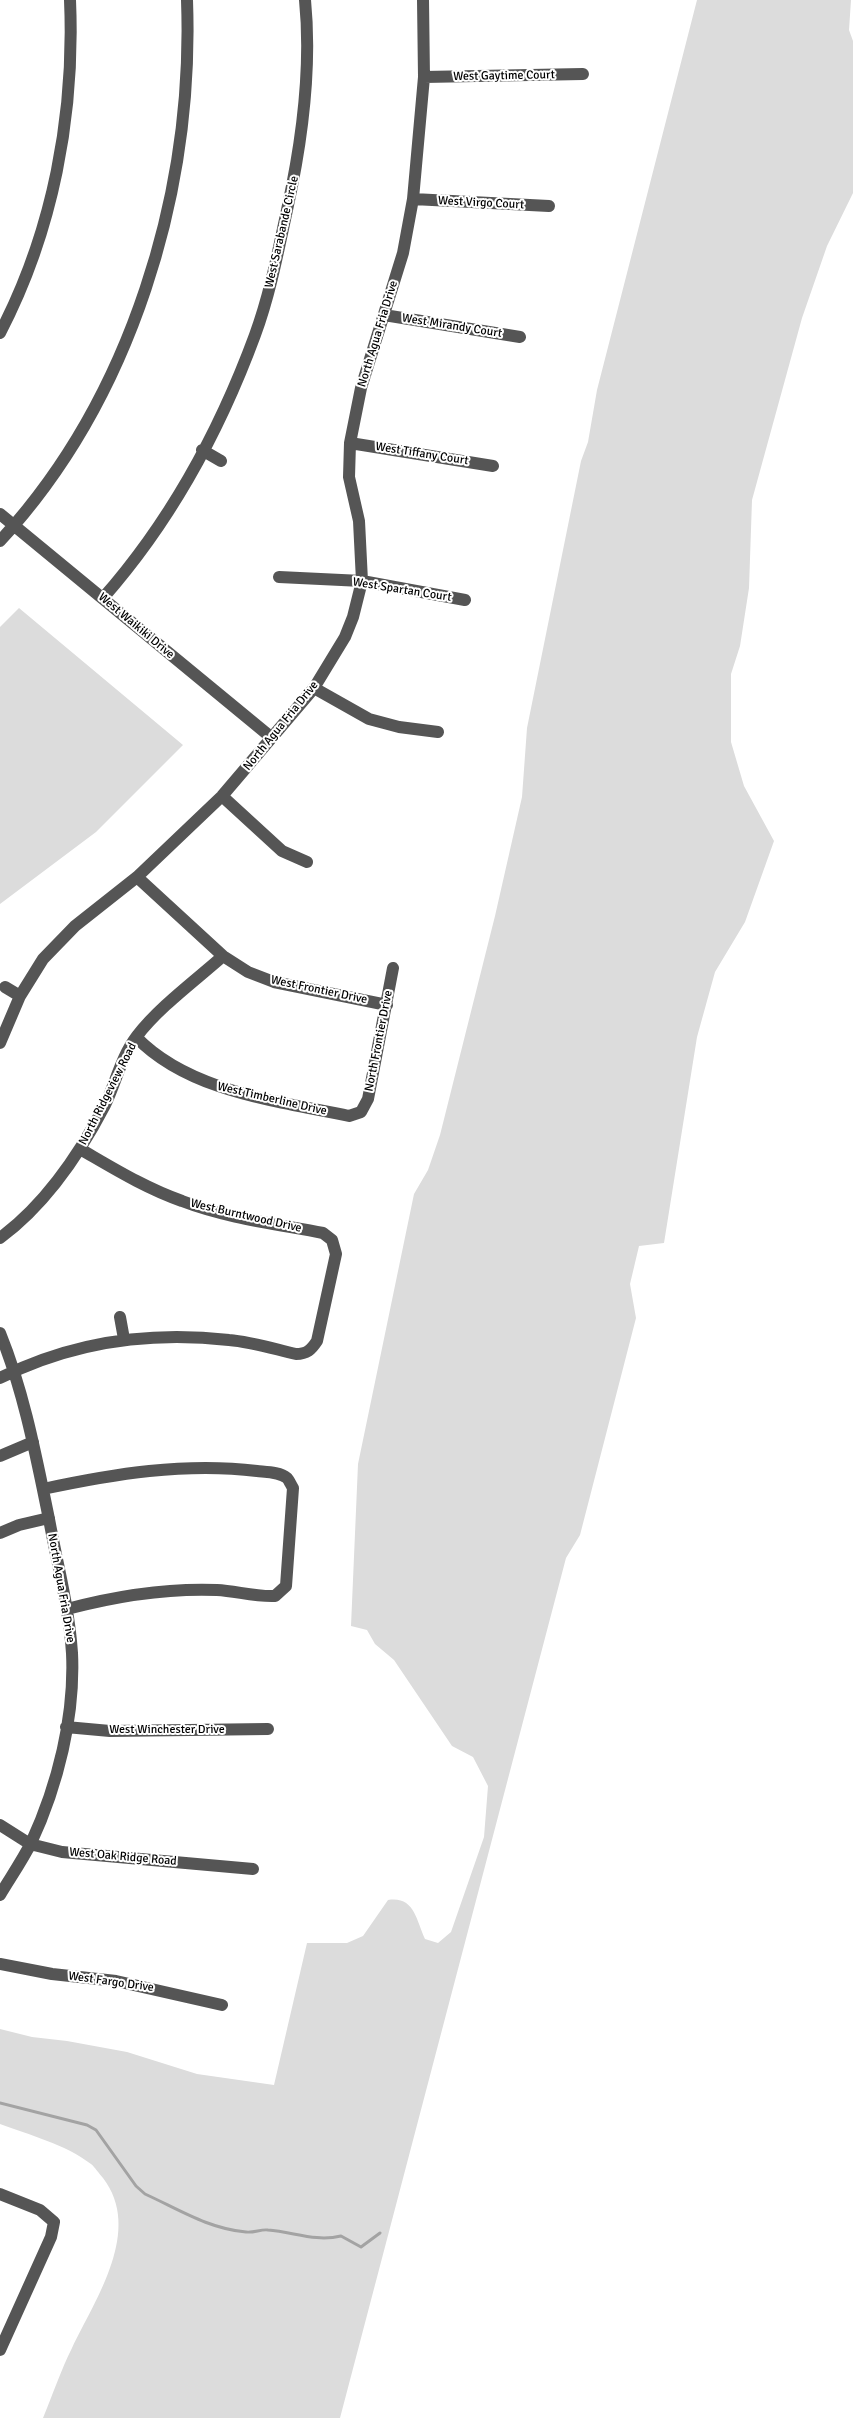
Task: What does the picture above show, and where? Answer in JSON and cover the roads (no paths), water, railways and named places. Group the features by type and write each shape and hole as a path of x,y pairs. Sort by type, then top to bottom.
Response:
{"street":[{"path":"0,333 27,274 46,221 60,160 72,46 70,0"},
{"path":"0,541 14,526 79,433 123,349 146,288 165,225 177,172 184,120 189,41 188,0"},
{"name":"West Sarabande Circle","path":"103,598 133,564 165,518 228,404 256,333 274,272 296,170 307,75 305,0"},
{"name":"North Agua Fria Drive","path":"0,1043 20,996 43,959 75,926 137,877 222,796 314,688 345,637 353,617 362,581 358,521 349,477 350,443 361,388 403,253 413,199 424,77 423,0"},
{"name":"West Gaytime Court","path":"424,77 583,74"},
{"name":"West Virgo Court","path":"413,199 549,206"},
{"name":"West Mirandy Court","path":"384,315 520,337"},
{"name":"West Tiffany Court","path":"350,443 493,466"},
{"path":"202,450 221,461"},
{"name":"West Waikiki Drive","path":"0,514 272,738"},
{"name":"West Spartan Court","path":"280,577 362,581 465,600"},
{"path":"314,688 369,719 399,727 438,732"},
{"path":"222,796 282,852 307,862"},
{"name":"West Frontier Drive","path":"137,877 223,956 248,972 274,982 387,1005"},
{"name":"North Ridgeview Road","path":"0,1238 14,1227 52,1188 80,1149 106,1103 121,1064 136,1037 148,1023 223,956"},
{"name":"North Frontier Drive","path":"361,1112 368,1099 393,968"},
{"path":"5,987 20,996"},
{"name":"West Timberline Drive","path":"136,1037 147,1048 168,1061 220,1088 349,1116 361,1112"},
{"name":"West Burntwood Drive","path":"80,1149 141,1184 184,1202 218,1212 322,1233 332,1240 336,1254 317,1341 312,1349 305,1354 296,1354 231,1340 174,1336 124,1339"},
{"path":"0,1378 46,1358 124,1339 120,1316"},
{"name":"North Agua Fria Drive","path":"0,1333 15,1370 43,1489 67,1609 72,1673 71,1701 55,1780 30,1844 0,1895"},
{"path":"0,1456 33,1442"},
{"path":"43,1489 101,1476 162,1469 242,1469 275,1473 286,1478 293,1488 288,1575 286,1586 281,1593 267,1596 217,1590 172,1590 111,1597 67,1609"},
{"path":"0,1533 19,1525 48,1518"},
{"name":"West Winchester Drive","path":"66,1727 110,1730 268,1729"},
{"name":"West Oak Ridge Road","path":"0,1825 30,1844 62,1852 252,1868"},
{"name":"West Fargo Drive","path":"0,1964 52,1974 116,1980 222,2005"},
{"path":"0,2194 40,2210 54,2222 51,2237 0,2350"}],"waterway":[{"path":"0,2103 87,2125 96,2130 136,2186 145,2194 206,2223 246,2232 265,2230 322,2238 341,2236 361,2247 380,2233"}]}
